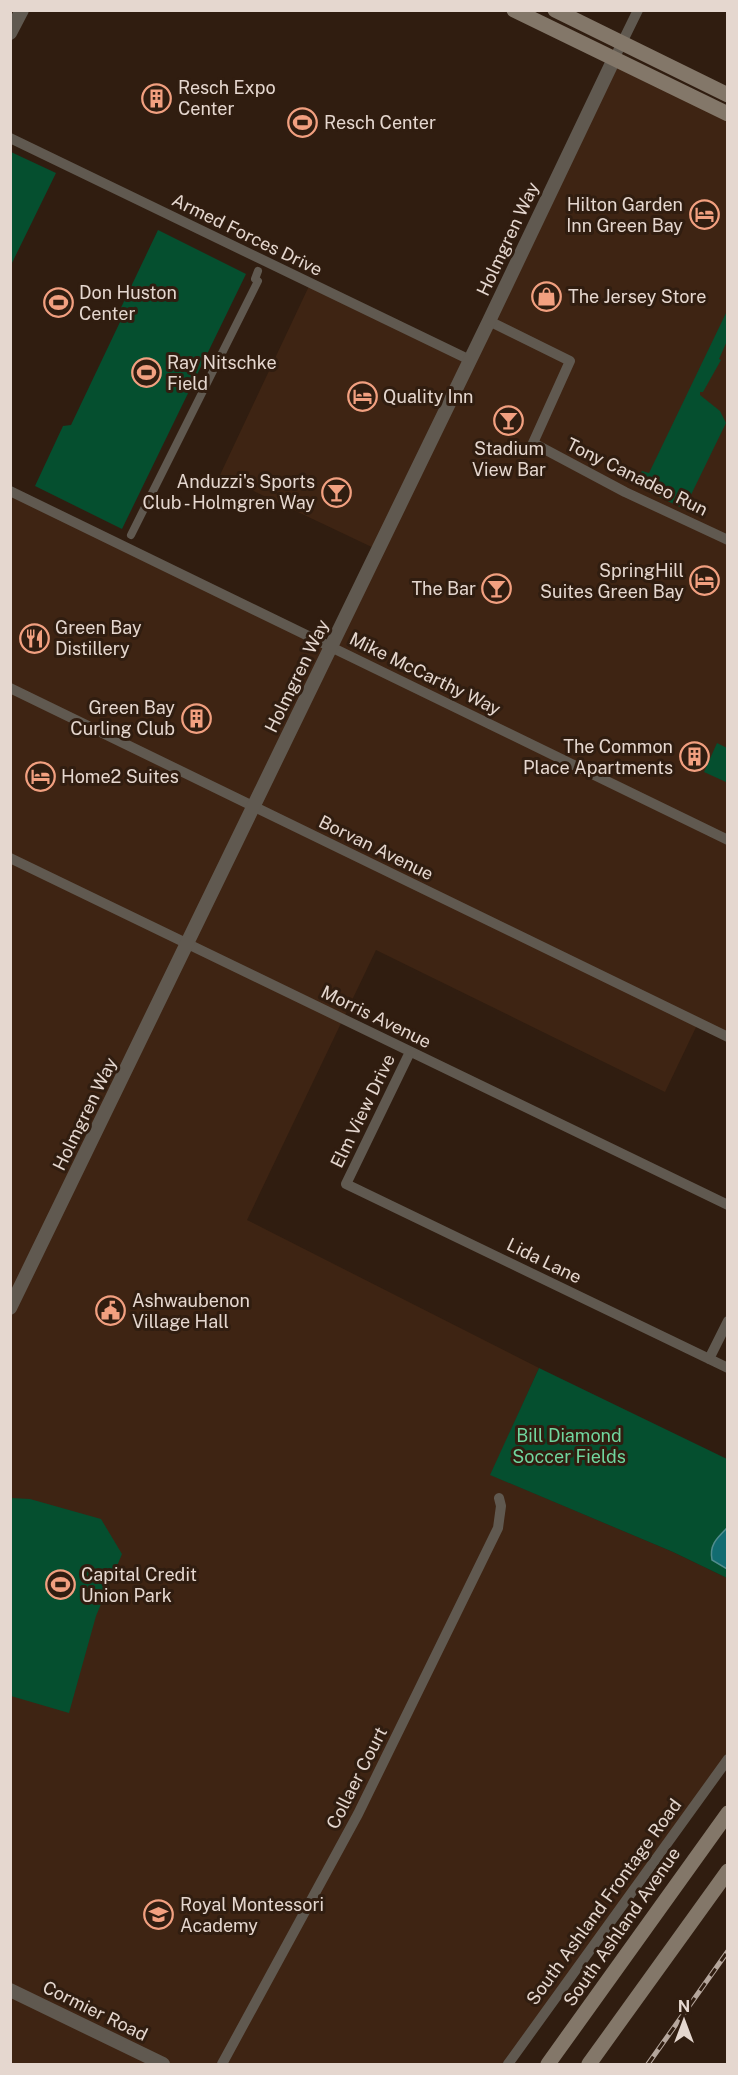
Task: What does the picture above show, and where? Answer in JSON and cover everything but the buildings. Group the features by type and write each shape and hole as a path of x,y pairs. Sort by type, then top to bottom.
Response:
{"main road":[{"path":"514,10 728,114"},
{"path":"555,10 728,95"},
{"name":"South Ashland Avenue","path":"549,2064 728,1813"},
{"path":"589,2064 728,1871"}],"street":[{"path":"10,33 22,10"},
{"path":"614,59 638,10"},
{"name":"Holmgren Way","path":"10,1308 614,59"},
{"name":"Armed Forces Drive","path":"10,138 470,360"},
{"path":"132,535 258,281 255,279 258,271"},
{"name":"Tony Canadeo Run","path":"489,321 570,361 533,443 625,492 728,540"},
{"name":"Mike McCarthy Way","path":"10,491 728,840"},
{"name":"Borvan Avenue","path":"10,688 728,1037"},
{"name":"Morris Avenue","path":"10,858 728,1205"},
{"name":"Elm View Drive","path":"346,1184 410,1052"},
{"name":"Lida Lane","path":"346,1184 728,1368"},
{"path":"709,1359 728,1321"},
{"name":"Collaer Court","path":"222,2064 358,1814 498,1528 501,1506 499,1498"},
{"name":"South Ashland Frontage Road","path":"508,2064 728,1760"},
{"name":"Cormier Road","path":"10,1990 163,2064"}],"shaded area":[{"path":"614,59 727,114 727,1037 698,1023 665,1092 376,950 247,1220 539,1368 491,1475 673,1552 727,1578 727,1759 508,2064 11,2064 10,491 331,647 378,550 220,475 310,284 470,360"}],"green space":[{"path":"11,152 56,173 11,265"},
{"name":"Ray Nitschke Field","path":"158,230 246,274 122,529 35,486 63,426 71,425 120,322 117,316"},
{"path":"727,311 727,341 719,359 721,360 703,392 700,392 700,395 720,411 726,423 688,501 694,505 690,512 637,486 637,479 642,471 649,473"},
{"path":"717,743 727,748 726,782 704,772"},
{"name":"Bill Diamond Soccer Fields","path":"539,1368 727,1459 727,1578 673,1552 490,1475"},
{"name":"Capital Credit Union Park","path":"11,1498 30,1499 101,1519 122,1554 96,1616 69,1713 11,1696"}],"water":[{"path":"727,1528 727,1569 712,1560 711,1555 715,1542"}],"railway":[{"path":"648,2064 728,1951"}],"place":[{"name":"Resch Expo Center","path":"157,98"},
{"name":"Resch Center","path":"303,123"},
{"name":"Hilton Garden Inn Green Bay","path":"704,215"},
{"name":"The Jersey Store","path":"547,297"},
{"name":"Don Huston Center","path":"58,303"},
{"name":"Ray Nitschke Field","path":"146,373"},
{"name":"Quality Inn","path":"362,397"},
{"name":"Stadium View Bar","path":"509,420"},
{"name":"Anduzzi's Sports Club - Holmgren Way","path":"336,492"},
{"name":"SpringHill Suites Green Bay","path":"705,581"},
{"name":"The Bar","path":"497,589"},
{"name":"Green Bay Distillery","path":"34,638"},
{"name":"Green Bay Curling Club","path":"196,718"},
{"name":"The Common Place Apartments","path":"694,757"},
{"name":"Home2 Suites","path":"40,777"},
{"name":"Ashwaubenon Village Hall","path":"111,1311"},
{"name":"Capital Credit Union Park","path":"60,1585"},
{"name":"Royal Montessori Academy","path":"159,1915"}]}
